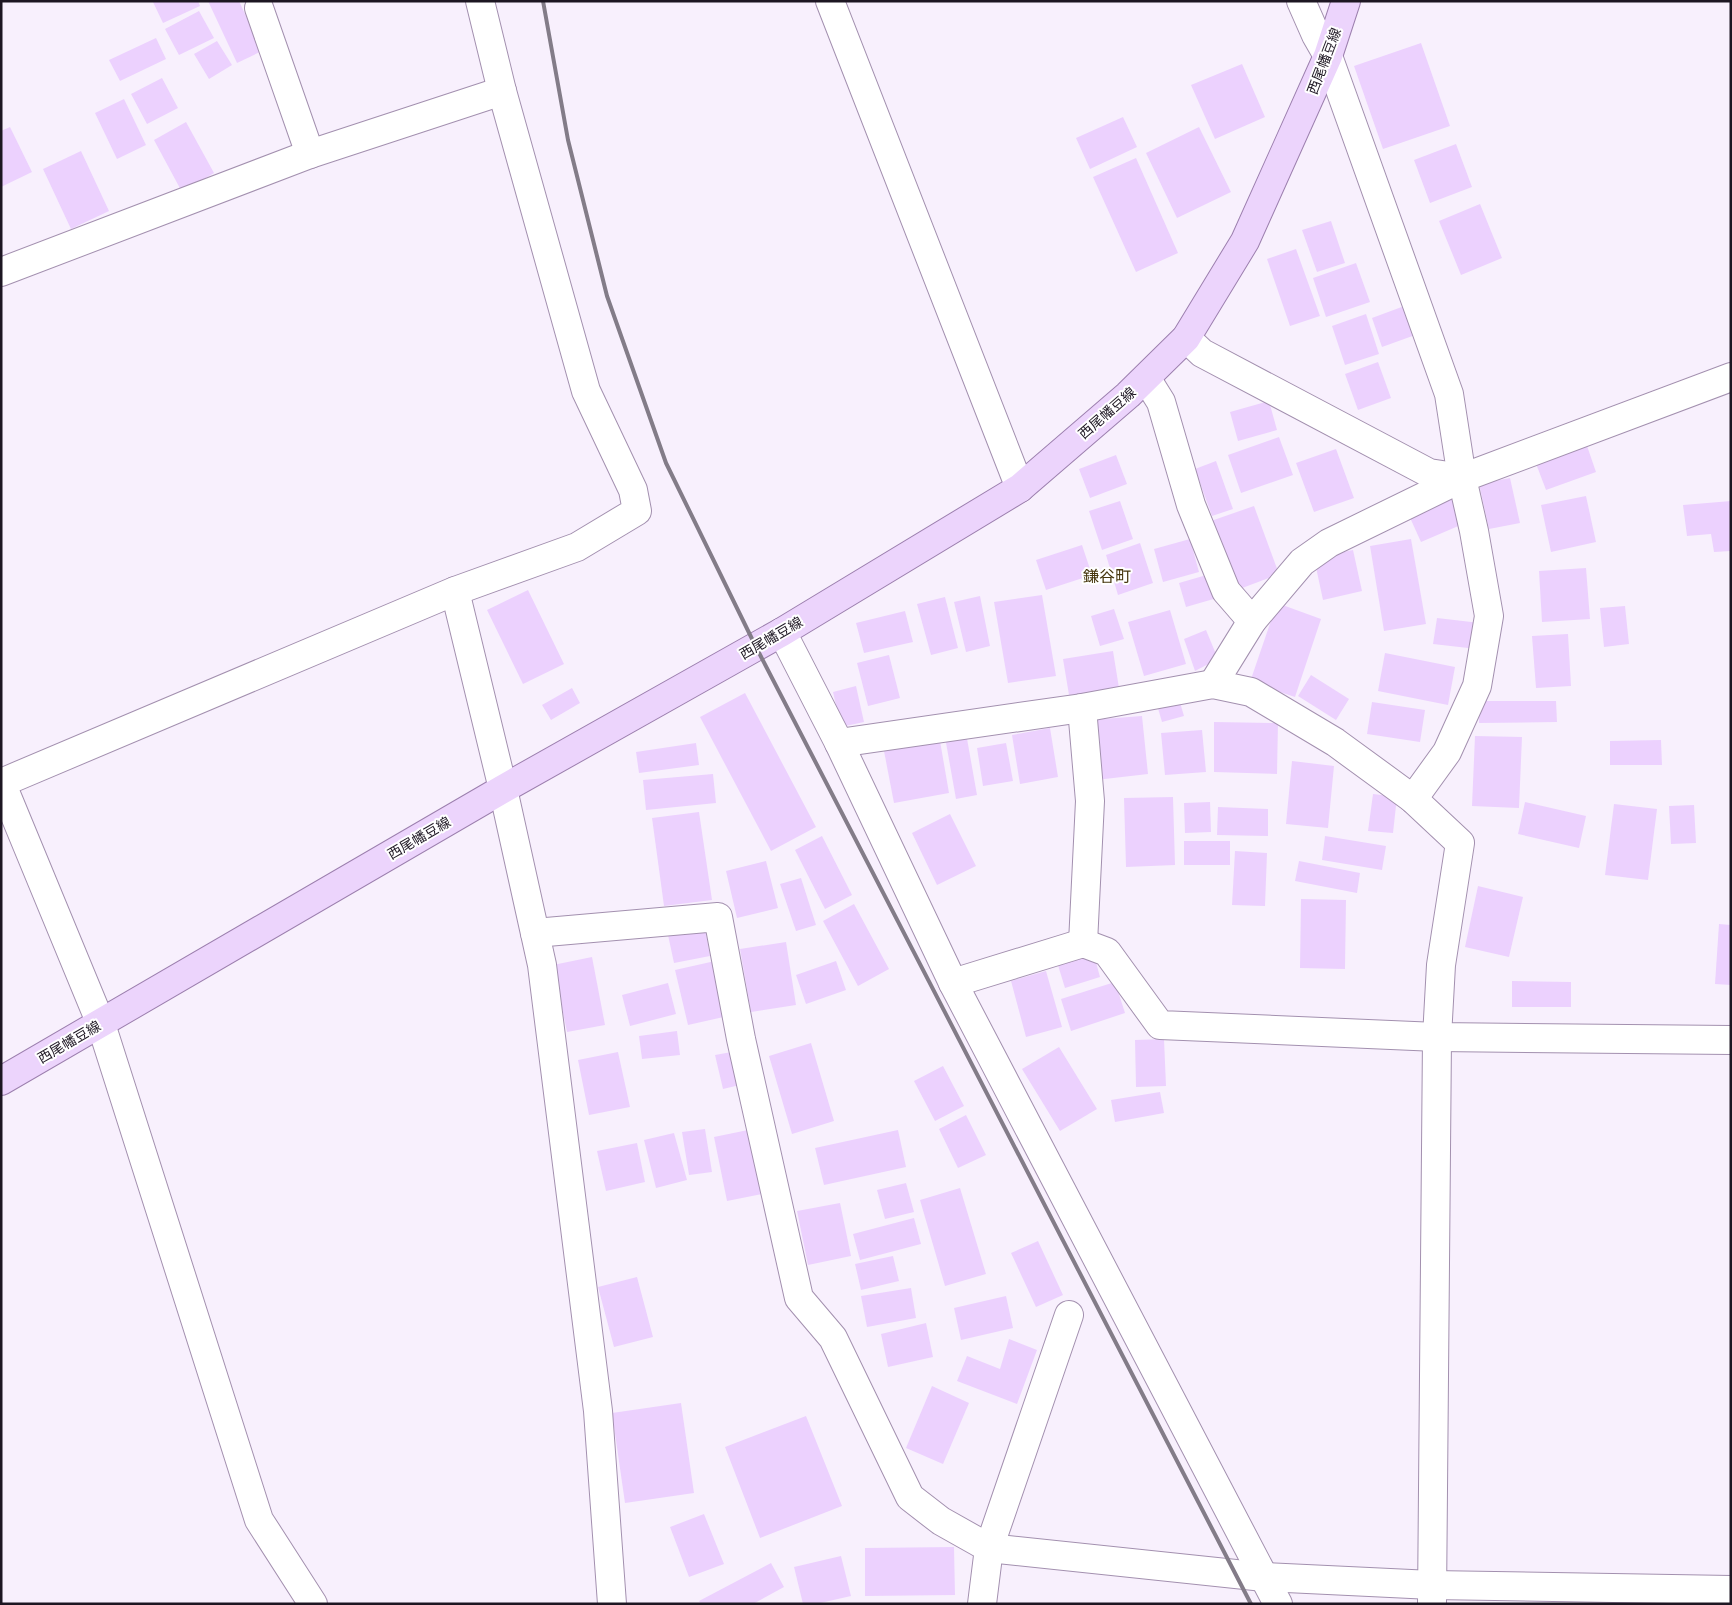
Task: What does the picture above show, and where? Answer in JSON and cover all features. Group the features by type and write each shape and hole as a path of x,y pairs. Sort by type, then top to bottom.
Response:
{"main road":[{"name":"西尾幡豆線","path":"1,1081 503,789 782,632 1020,488 1128,395 1186,338 1245,241 1328,56 1346,1"}],"street":[{"path":"313,1604 260,1520 101,1024 1,782 455,591 577,547 637,511 633,490 586,391 502,91 480,1"},
{"path":"830,1 1020,488"},
{"path":"1302,1 1316,35 1328,56 1449,394 1462,478 1474,531 1489,616 1477,686 1447,752 1413,800"},
{"path":"259,8 310,154"},
{"path":"1,272 310,154 502,91"},
{"path":"1186,338 1202,353 1429,473 1462,478"},
{"path":"1213,684 1252,621 1302,562 1330,543 1462,478 1731,376"},
{"path":"1146,378 1161,402 1191,505 1226,591 1252,621"},
{"path":"455,591 503,789 542,965 598,1411 612,1604"},
{"path":"782,632 839,743 953,982 1278,1604"},
{"path":"839,743 1082,708 1213,684 1251,692 1335,742 1413,800 1460,843 1442,965 1437,1036 1432,1594"},
{"path":"1082,708 1090,801 1082,943"},
{"path":"535,933 718,917 741,1039 799,1298 833,1338 910,1497 940,1521 989,1548 1432,1594 1731,1590"},
{"path":"953,982 1082,943 1107,952 1160,1025 1437,1036 1731,1040"},
{"path":"982,1604 989,1548 1069,1315"}],"building":[{"path":"198,1 200,6 163,23 153,2"},
{"path":"208,1 239,1 262,51 237,63"},
{"path":"199,11 214,38 179,55 165,29"},
{"path":"156,38 166,59 120,81 109,60"},
{"path":"217,41 232,65 209,79 194,54"},
{"path":"1421,43 1450,126 1383,149 1354,66"},
{"path":"1242,64 1265,117 1215,139 1191,85"},
{"path":"162,78 178,108 147,124 131,94"},
{"path":"124,99 146,145 117,159 95,113"},
{"path":"1123,117 1137,147 1090,169 1076,138"},
{"path":"186,122 214,173 182,192 154,140"},
{"path":"10,127 32,172 1,187 1,131"},
{"path":"1199,127 1231,192 1177,218 1146,153"},
{"path":"1456,144 1472,187 1430,203 1414,160"},
{"path":"81,151 109,211 71,229 43,169"},
{"path":"1136,158 1178,253 1136,272 1093,177"},
{"path":"1480,204 1502,258 1461,275 1439,221"},
{"path":"1331,221 1345,263 1317,272 1302,230"},
{"path":"1296,249 1320,316 1290,326 1267,259"},
{"path":"1356,263 1370,302 1326,317 1313,278"},
{"path":"1407,305 1418,334 1382,347 1372,318"},
{"path":"1366,314 1379,354 1345,365 1332,326"},
{"path":"1378,362 1391,398 1358,410 1345,374"},
{"path":"1269,401 1277,430 1238,441 1230,412"},
{"path":"1279,437 1293,475 1241,493 1228,455"},
{"path":"1586,443 1596,472 1546,490 1535,461"},
{"path":"1336,449 1354,498 1314,512 1296,463"},
{"path":"1116,455 1127,484 1090,498 1079,469"},
{"path":"1216,461 1233,509 1212,516 1195,469"},
{"path":"1510,478 1520,523 1489,529 1479,484"},
{"path":"1450,492 1463,524 1421,542 1407,511"},
{"path":"1586,496 1596,542 1551,552 1541,505"},
{"path":"1120,501 1133,539 1102,550 1089,511"},
{"path":"1731,501 1731,551 1714,552 1711,534 1687,536 1683,505"},
{"path":"1254,506 1279,574 1237,590 1211,521"},
{"path":"1190,539 1199,572 1163,582 1154,549"},
{"path":"1411,539 1426,624 1384,631 1370,546"},
{"path":"1140,543 1153,583 1118,595 1106,555"},
{"path":"1082,545 1092,575 1046,590 1036,560"},
{"path":"1353,550 1362,591 1323,600 1314,558"},
{"path":"1586,568 1590,619 1542,622 1539,571"},
{"path":"1210,574 1217,598 1186,607 1179,583"},
{"path":"528,590 564,664 523,684 487,610"},
{"path":"1042,595 1056,676 1008,683 994,602"},
{"path":"980,596 990,646 966,652 954,602"},
{"path":"945,597 958,648 931,655 917,604"},
{"path":"1277,603 1321,619 1295,697 1250,682"},
{"path":"1625,606 1629,644 1604,647 1600,608"},
{"path":"1114,609 1124,639 1100,646 1091,616"},
{"path":"1170,610 1186,664 1144,676 1128,622"},
{"path":"905,611 913,642 864,653 856,623"},
{"path":"1437,618 1480,623 1477,649 1433,644"},
{"path":"1206,630 1218,659 1195,671 1184,639"},
{"path":"1568,634 1571,686 1536,688 1532,636"},
{"path":"1113,651 1119,688 1069,695 1063,659"},
{"path":"1385,653 1455,667 1448,705 1378,691"},
{"path":"889,655 900,698 868,706 857,663"},
{"path":"1311,675 1349,699 1336,720 1298,696"},
{"path":"856,686 864,722 841,727 833,692"},
{"path":"572,688 580,703 551,720 542,705"},
{"path":"745,693 816,827 771,851 700,717"},
{"path":"1179,699 1184,716 1162,722 1157,705"},
{"path":"1479,701 1556,701 1557,722 1479,723"},
{"path":"1372,702 1425,710 1420,742 1367,734"},
{"path":"1142,716 1148,774 1096,780 1090,720"},
{"path":"1214,722 1278,723 1277,774 1214,772"},
{"path":"1050,728 1058,777 1020,784 1012,735"},
{"path":"1202,730 1206,772 1165,775 1161,733"},
{"path":"966,733 977,795 956,799 945,737"},
{"path":"1475,736 1522,737 1519,808 1472,806"},
{"path":"1661,740 1662,765 1610,765 1610,741"},
{"path":"940,741 949,793 894,803 884,751"},
{"path":"696,743 699,765 639,773 636,752"},
{"path":"1006,743 1013,781 983,786 977,748"},
{"path":"1292,761 1334,766 1328,828 1286,824"},
{"path":"713,774 716,803 646,810 643,780"},
{"path":"1373,794 1397,797 1393,833 1368,831"},
{"path":"1173,797 1175,865 1126,867 1124,798"},
{"path":"1210,802 1211,832 1185,833 1184,803"},
{"path":"1525,802 1586,816 1579,848 1518,834"},
{"path":"1614,804 1657,809 1648,880 1605,875"},
{"path":"1694,805 1696,843 1671,844 1669,806"},
{"path":"1218,807 1268,809 1268,836 1217,835"},
{"path":"699,812 712,900 664,906 652,818"},
{"path":"950,814 976,866 937,885 912,833"},
{"path":"822,836 852,895 825,909 795,850"},
{"path":"1325,836 1386,846 1382,870 1322,860"},
{"path":"1184,841 1230,841 1230,865 1184,865"},
{"path":"1235,851 1267,853 1265,906 1232,905"},
{"path":"766,861 778,908 737,918 726,871"},
{"path":"1299,861 1360,873 1357,893 1295,881"},
{"path":"801,878 816,925 796,931 780,884"},
{"path":"1478,886 1523,897 1509,957 1465,947"},
{"path":"1301,899 1346,900 1345,969 1300,968"},
{"path":"854,904 889,969 858,986 823,921"},
{"path":"1719,924 1731,925 1731,985 1715,984"},
{"path":"705,928 710,956 674,963 668,935"},
{"path":"786,942 796,1005 751,1012 740,949"},
{"path":"1093,951 1100,977 1065,988 1057,962"},
{"path":"592,957 605,1025 567,1032 553,965"},
{"path":"715,961 728,1016 688,1025 675,970"},
{"path":"836,961 846,990 806,1004 796,975"},
{"path":"1046,971 1062,1027 1026,1037 1011,981"},
{"path":"1512,981 1571,982 1571,1007 1512,1007"},
{"path":"1115,982 1125,1013 1071,1031 1061,999"},
{"path":"668,983 676,1014 630,1026 622,995"},
{"path":"677,1031 680,1055 642,1059 639,1036"},
{"path":"1164,1039 1166,1086 1136,1087 1135,1040"},
{"path":"811,1043 834,1121 792,1134 769,1056"},
{"path":"1059,1047 1097,1109 1060,1131 1022,1069"},
{"path":"737,1051 744,1084 723,1089 715,1055"},
{"path":"618,1052 630,1107 589,1115 578,1060"},
{"path":"943,1066 964,1106 935,1121 914,1081"},
{"path":"1160,1092 1164,1113 1115,1122 1111,1100"},
{"path":"966,1115 986,1155 958,1168 939,1129"},
{"path":"705,1129 712,1172 689,1175 682,1132"},
{"path":"748,1130 762,1194 727,1201 714,1137"},
{"path":"898,1130 906,1167 824,1185 815,1148"},
{"path":"674,1133 687,1180 656,1188 644,1140"},
{"path":"637,1143 645,1182 606,1191 597,1151"},
{"path":"906,1183 914,1212 885,1219 877,1190"},
{"path":"960,1188 986,1274 945,1286 920,1200"},
{"path":"840,1203 851,1256 808,1265 797,1211"},
{"path":"914,1218 921,1244 860,1260 853,1234"},
{"path":"1038,1241 1063,1295 1036,1307 1011,1253"},
{"path":"893,1256 899,1281 861,1290 855,1264"},
{"path":"637,1277 653,1337 614,1347 598,1287"},
{"path":"911,1288 916,1318 867,1327 861,1296"},
{"path":"1006,1296 1013,1328 961,1340 954,1308"},
{"path":"926,1323 933,1357 888,1367 881,1334"},
{"path":"1009,1339 1037,1350 1017,1404 957,1381 967,1356 1000,1369"},
{"path":"932,1386 969,1403 943,1464 906,1448"},
{"path":"681,1403 694,1493 625,1503 612,1413"},
{"path":"806,1416 842,1506 760,1538 725,1447"},
{"path":"704,1514 724,1564 689,1577 670,1527"},
{"path":"954,1547 955,1595 865,1596 865,1548"},
{"path":"841,1556 851,1596 816,1604 803,1604 794,1567"},
{"path":"771,1563 784,1587 753,1604 701,1604 699,1601"}],"railway":[{"path":"543,1 568,140 607,296 666,463 756,647 1251,1604"}],"district":[{"name":"鎌谷町","path":"1107,576"}]}
